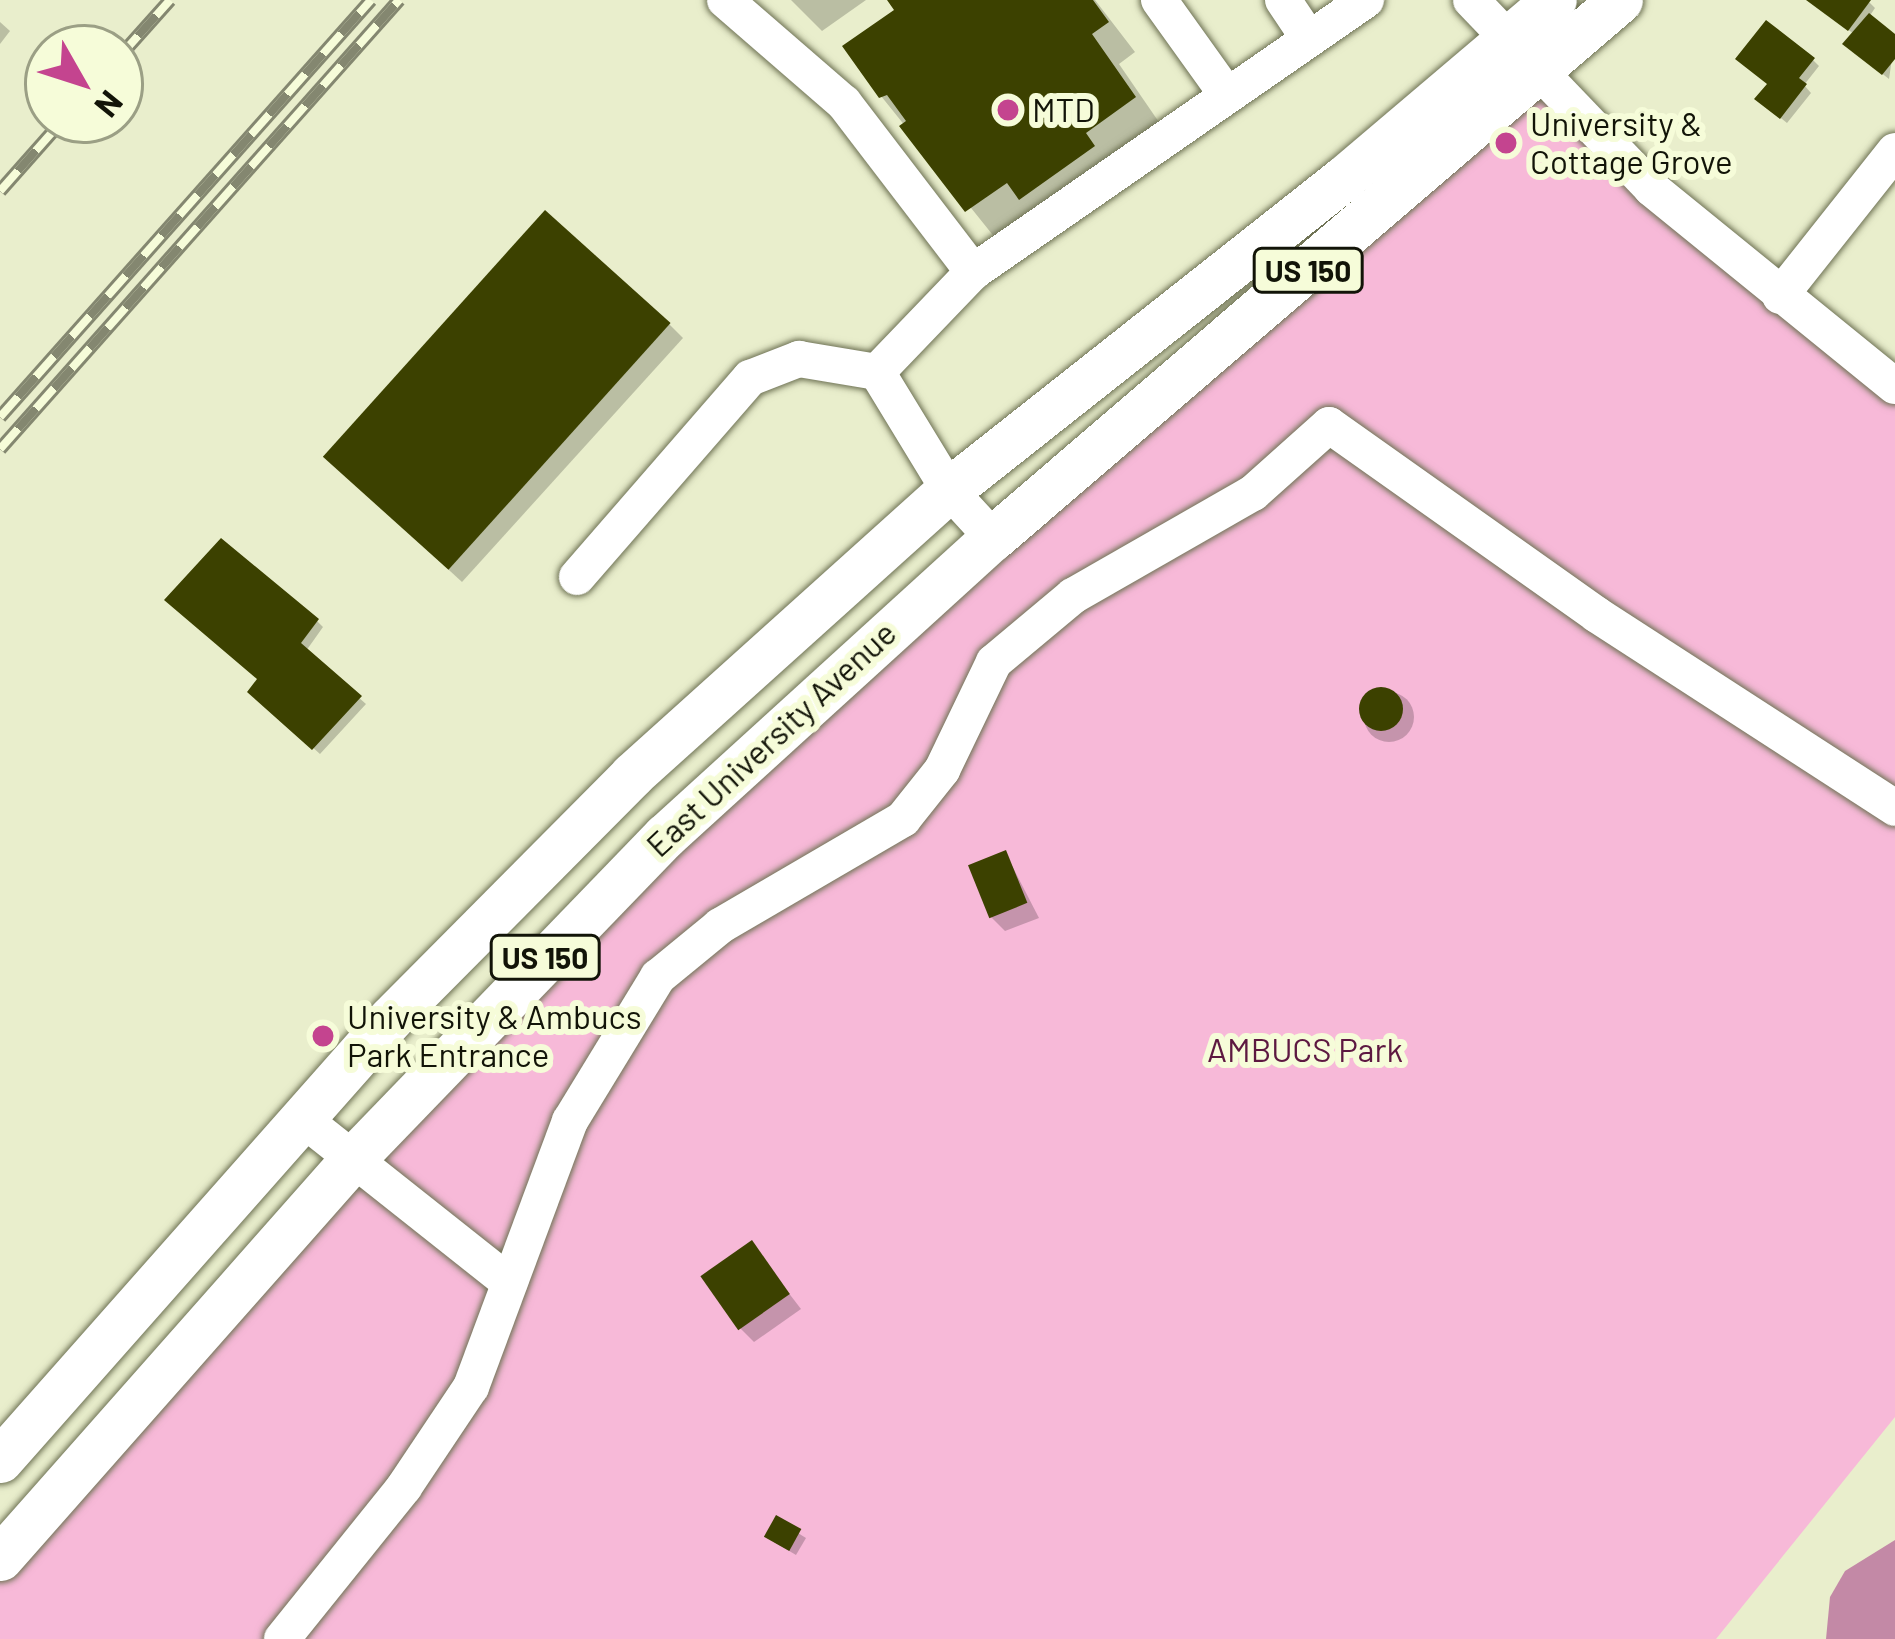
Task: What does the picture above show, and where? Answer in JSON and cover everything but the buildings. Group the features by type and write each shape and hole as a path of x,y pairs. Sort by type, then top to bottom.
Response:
{"main road":[{"name":"East University Avenue","path":"0,1558 350,1162 665,836 1526,56 1553,0"},
{"name":"East University Avenue","path":"0,1460 303,1119 586,820 949,490 1526,56 1621,0"}],"street":[{"path":"725,0 844,103 973,272"},
{"path":"1159,0 1227,95"},
{"path":"1283,0 1309,39"},
{"path":"877,372 973,272 1366,0"},
{"path":"1471,0 1652,188 1895,386"},
{"path":"1780,296 1895,151"},
{"path":"577,577 750,378 799,359 877,372 949,490 993,538"},
{"path":"285,1638 471,1387 570,1121 658,977 720,926 903,819 942,770 994,662 1073,596 1252,494 1329,425 1597,615 1895,808"},
{"path":"303,1119 350,1162 508,1282"}],"green space":[{"name":"AMBUCS Park","path":"1542,72 1895,386 1895,1417 1716,1639 0,1639 0,1558 513,989"}],"shaded area":[{"path":"1895,1540 1895,1639 1826,1639 1830,1597 1845,1571"}],"railway":[{"path":"144,29 170,0"},
{"path":"0,417 371,0"},
{"path":"0,449 399,0"},
{"path":"0,191 42,144"}],"place":[{"name":"MTD","path":"1008,110"},
{"name":"University & Cottage Grove","path":"1506,143"},
{"name":"University & Ambucs Park Entrance","path":"323,1036"}]}
